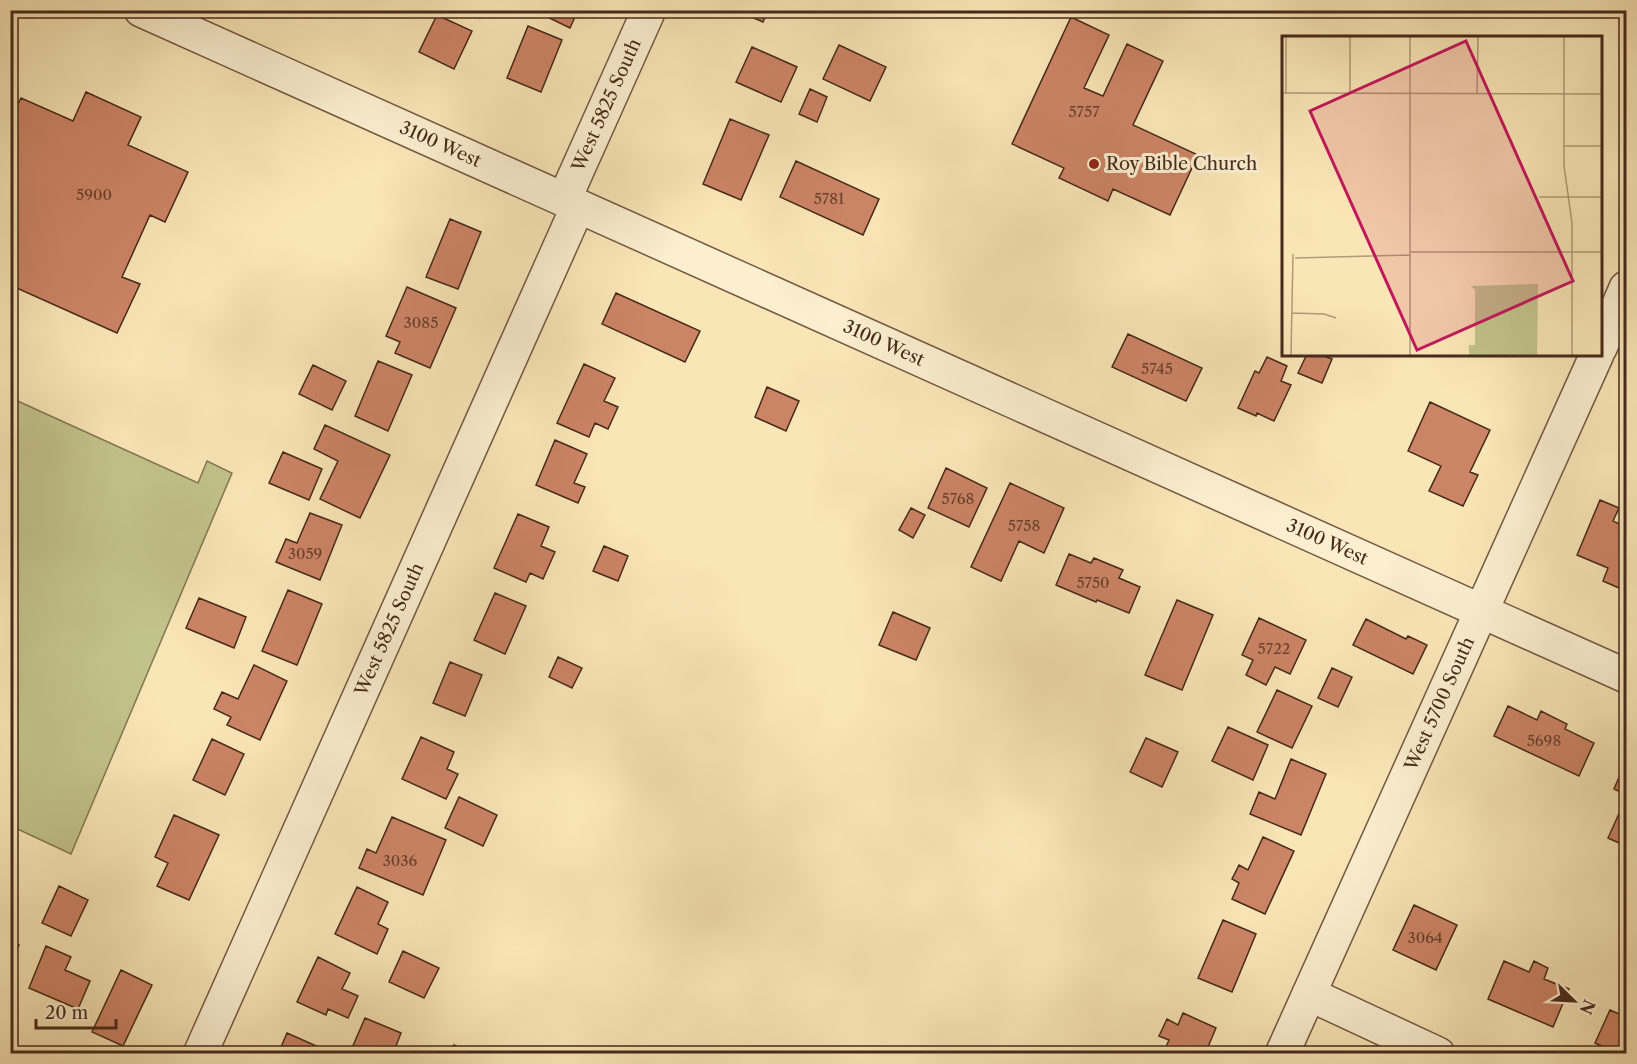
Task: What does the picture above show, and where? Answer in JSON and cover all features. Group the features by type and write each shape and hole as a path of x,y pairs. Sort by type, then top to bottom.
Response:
{"street":[{"name":"3100 West","path":"141,10 1626,676"},
{"name":"West 5825 South","path":"200,1053 571,203 648,10"},
{"path":"1601,344 1626,288"},
{"name":"West 5700 South","path":"1282,1053 1596,356"},
{"path":"1309,994 1438,1053"}],"green space":[{"path":"11,398 198,483 207,461 232,473 71,854 11,826"}],"building":[{"path":"356,10 371,10 368,16"},
{"path":"463,10 483,10 480,18"},
{"path":"533,10 578,10 570,28"},
{"path":"735,10 768,10 763,22"},
{"path":"437,15 472,31 454,69 419,52"},
{"path":"1071,17 1109,35 1084,88 1103,96 1127,44 1163,61 1133,125 1198,155 1170,215 1113,189 1108,201 1059,178 1064,168 1012,144"},
{"path":"528,26 562,40 541,92 507,78"},
{"path":"839,45 886,67 870,101 823,79"},
{"path":"752,47 797,67 781,102 736,82"},
{"path":"810,89 827,97 817,122 799,114"},
{"path":"86,92 141,117 128,145 188,172 165,222 150,215 122,277 140,284 117,333 10,285 10,168 17,153 10,150 10,120 21,98 73,121"},
{"path":"730,119 769,135 741,200 703,184"},
{"path":"796,161 879,199 863,235 780,197"},
{"path":"450,219 481,232 458,289 426,277"},
{"path":"407,287 456,308 430,368 395,353 400,342 386,336"},
{"path":"616,293 700,331 685,362 602,324"},
{"path":"1128,334 1202,368 1186,401 1112,367"},
{"path":"1306,356 1324,356 1332,359 1322,383 1298,373"},
{"path":"1267,357 1287,366 1281,381 1291,385 1274,421 1238,408 1255,371 1259,373"},
{"path":"378,361 412,375 388,431 355,416"},
{"path":"584,364 615,378 604,401 618,407 608,429 595,423 589,437 557,423"},
{"path":"313,365 346,381 332,410 299,394"},
{"path":"767,387 799,401 786,431 755,417"},
{"path":"1430,402 1490,430 1470,472 1478,475 1463,506 1429,491 1441,466 1408,451"},
{"path":"325,425 390,455 360,518 320,499 338,461 314,449"},
{"path":"555,440 587,454 574,483 585,487 578,503 536,485"},
{"path":"283,452 322,469 309,500 269,483"},
{"path":"946,468 987,488 969,527 928,508"},
{"path":"1010,483 1064,508 1044,553 1019,541 1001,581 971,567"},
{"path":"1600,500 1619,508 1613,521 1626,527 1626,591 1603,581 1608,568 1577,555"},
{"path":"911,508 925,515 913,538 899,530"},
{"path":"310,513 342,525 320,580 276,562 286,539 297,543"},
{"path":"518,514 549,527 541,546 555,552 543,579 530,573 526,582 494,568"},
{"path":"604,546 628,556 618,581 593,571"},
{"path":"1069,554 1091,563 1094,558 1123,570 1119,578 1140,587 1129,613 1056,585"},
{"path":"288,590 322,604 297,665 262,651"},
{"path":"495,593 526,606 505,654 474,640"},
{"path":"199,598 246,617 234,648 186,628"},
{"path":"1177,600 1213,615 1182,690 1145,675"},
{"path":"893,612 930,628 916,660 879,645"},
{"path":"1259,618 1306,640 1290,674 1275,667 1266,685 1246,675 1253,660 1242,655"},
{"path":"1366,619 1406,639 1408,636 1427,645 1413,674 1353,645"},
{"path":"558,657 582,668 572,688 549,677"},
{"path":"450,662 482,675 465,716 433,703"},
{"path":"254,665 287,681 260,740 227,725 231,717 214,709 222,692 238,699"},
{"path":"1332,668 1352,677 1338,707 1318,698"},
{"path":"1277,690 1312,706 1292,748 1257,732"},
{"path":"1508,706 1537,720 1541,711 1567,724 1565,729 1594,743 1579,776 1494,736"},
{"path":"1228,727 1268,745 1253,780 1212,761"},
{"path":"421,737 454,752 447,769 458,774 446,799 402,779"},
{"path":"1146,738 1178,752 1162,787 1130,772"},
{"path":"212,739 244,754 225,795 193,780"},
{"path":"1291,759 1326,774 1301,835 1250,814 1259,792 1275,799"},
{"path":"1626,761 1626,795 1614,789"},
{"path":"459,797 497,815 483,846 445,828"},
{"path":"1626,798 1626,846 1608,838"},
{"path":"174,815 219,835 189,900 157,886 168,863 155,857"},
{"path":"392,817 446,840 423,895 359,868 367,849 376,853"},
{"path":"1263,837 1294,851 1265,914 1232,899 1239,883 1232,879 1239,865 1248,870"},
{"path":"59,886 88,900 71,936 42,923"},
{"path":"357,887 388,902 378,924 388,929 377,954 335,934"},
{"path":"1414,905 1457,925 1436,970 1393,950"},
{"path":"1223,920 1256,934 1232,992 1198,978"},
{"path":"10,942 19,945 10,965"},
{"path":"46,946 71,957 65,970 90,981 78,1009 29,988"},
{"path":"403,951 439,968 424,998 389,982"},
{"path":"318,957 350,973 342,989 358,996 348,1018 328,1009 326,1015 297,1002"},
{"path":"1504,961 1529,972 1534,961 1548,968 1544,979 1569,989 1553,1027 1488,999"},
{"path":"121,970 152,985 123,1046 92,1032"},
{"path":"1610,1010 1626,1017 1626,1054 1620,1054 1595,1043"},
{"path":"1183,1013 1216,1028 1205,1054 1163,1054 1169,1040 1159,1036 1167,1019 1178,1025"},
{"path":"365,1018 401,1033 393,1054 365,1054 352,1048"},
{"path":"287,1033 323,1049 321,1054 278,1054"},
{"path":"454,1045 473,1054 450,1054"}],"place":[{"name":"Roy Bible Church","path":"1094,164"}]}
